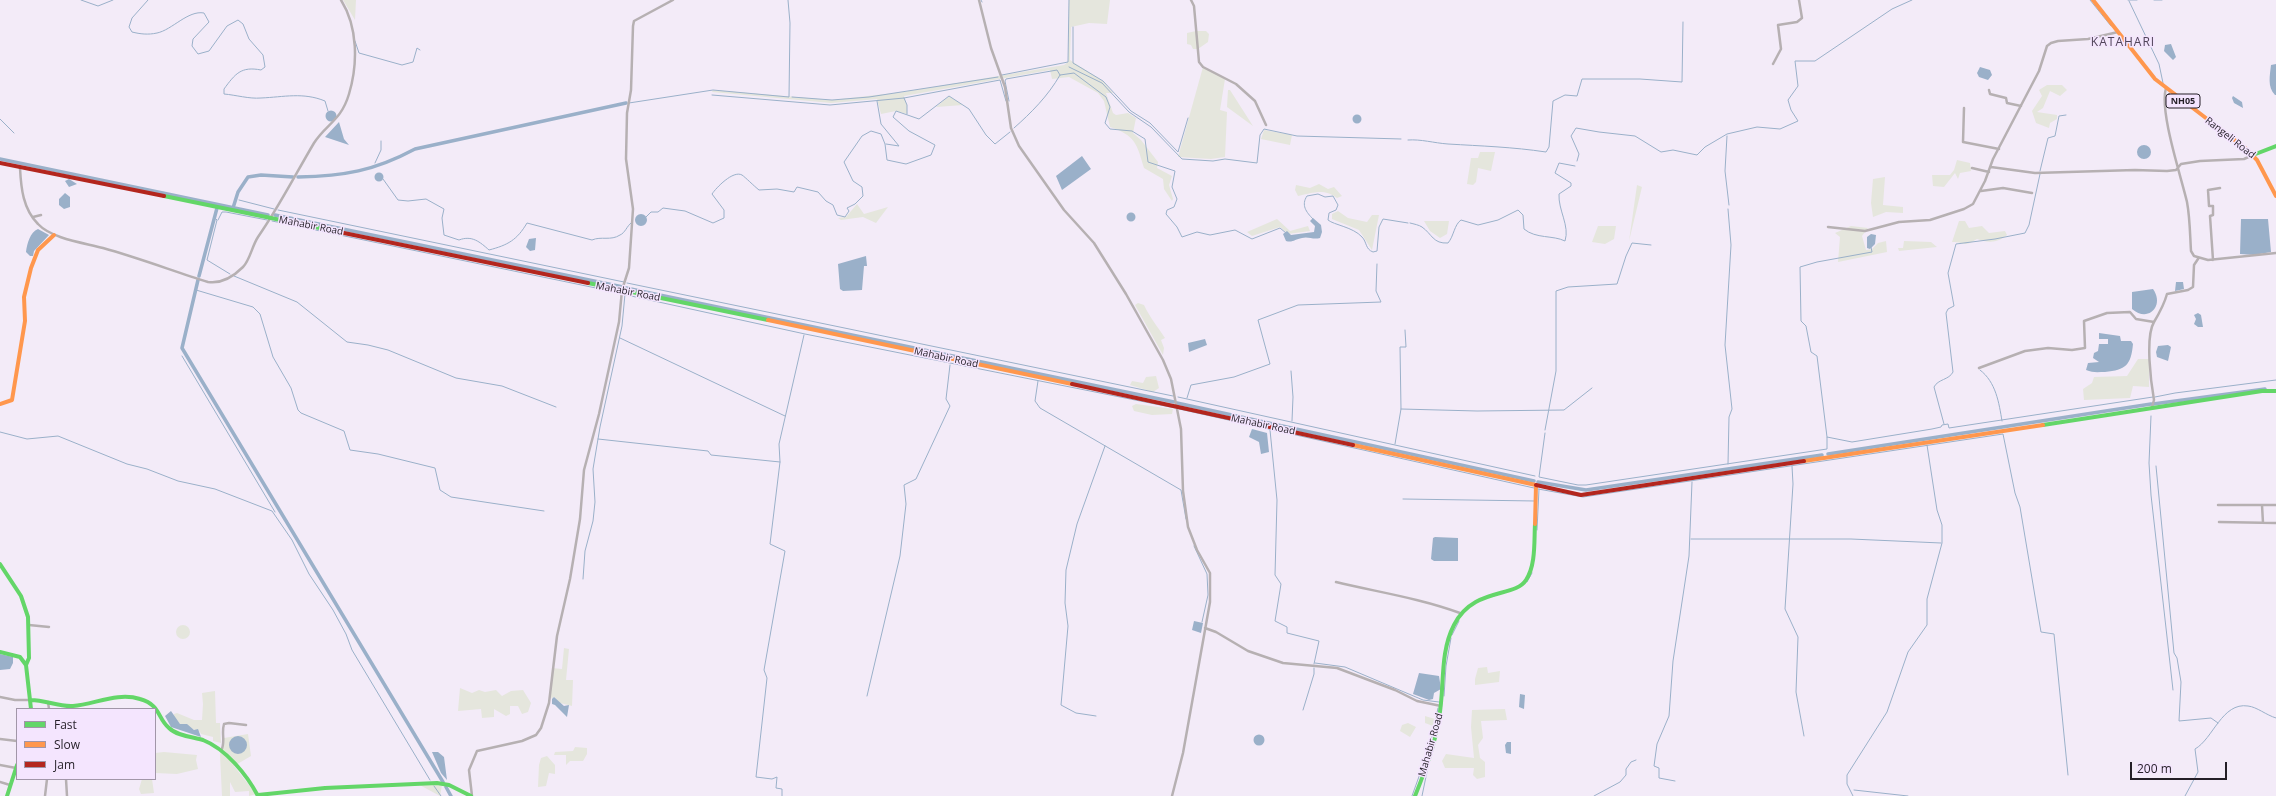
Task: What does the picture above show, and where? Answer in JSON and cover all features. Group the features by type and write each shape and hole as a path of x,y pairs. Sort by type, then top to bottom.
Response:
{"street":[{"path":"20,167 21,190 26,206 38,225 54,235 115,252 208,282 217,283 227,280 244,266 256,240 271,218 316,142 339,118 349,96 355,60 350,21 340,0"},
{"path":"472,796 468,770 477,751 530,739 536,735 541,728 546,712 557,636 570,580 580,519 584,470 599,414 619,322 622,290 629,268 633,214 626,158 627,113 631,90 633,26 634,21 673,0"},
{"path":"979,0 991,48 1005,86 1011,128 1019,146 1064,210 1094,243 1126,294 1163,360 1171,379 1181,429 1184,491 1188,527 1197,550 1210,573 1210,602 1183,753 1172,796"},
{"path":"1191,0 1194,6 1199,62 1203,67 1236,84 1255,101 1261,118 1266,125"},
{"path":"1773,64 1781,49 1778,25 1796,22 1802,18 1799,0"},
{"name":"Rangeli Road","path":"2093,0 2154,78 2253,155 2266,174 2276,196"},
{"path":"1828,227 1865,231 1899,222 1930,220 1973,204 1981,191 1999,149 2040,71 2047,46 2051,43 2118,32"},
{"path":"2166,88 2164,101 2188,204 2191,252 2198,259 2213,260 2234,256 2251,257 2276,253"},
{"path":"1989,90 1990,94 2006,98 2007,103 2021,106"},
{"path":"1964,108 1963,142 1999,149"},
{"path":"1991,166 2035,173 2134,170 2167,171 2176,170 2181,164 2200,161 2244,159 2276,146"},
{"name":"Mahabir Road","path":"0,163 622,290 1176,406 1536,485 1533,548 1529,573 1526,581 1512,588 1479,598 1460,613 1449,636 1445,652 1441,706 1433,744 1415,796"},
{"path":"1972,168 1989,172"},
{"path":"1981,191 2003,188 2032,193"},
{"path":"2213,260 2210,216 2213,215 2213,206 2209,206 2208,190 2220,188"},
{"path":"33,217 41,214"},
{"path":"0,404 6,404 12,400 25,321 24,297 35,256 42,245 54,235"},
{"path":"2152,407 2154,400 2149,352 2154,322 2162,312 2167,294 2188,290 2193,287 2194,265 2198,259"},
{"path":"1979,368 2025,351 2048,348 2072,350 2085,348 2084,321 2107,313 2114,314 2130,312 2136,319 2154,322"},
{"path":"1536,485 1581,495 2152,407 2262,391 2276,391"},
{"path":"2218,505 2276,505"},
{"path":"2262,505 2263,522"},
{"path":"2219,522 2276,523"},
{"path":"0,564 23,601 29,625 29,658 26,665"},
{"path":"1336,582 1371,591 1396,594 1460,613"},
{"path":"29,625 49,627"},
{"path":"1205,628 1216,632 1248,651 1296,665 1336,668 1395,690 1417,700 1441,706"},
{"path":"0,652 29,658"},
{"path":"20,657 26,665 31,708"},
{"path":"0,697 73,706 114,698 139,698 147,701 155,708"},
{"path":"48,702 49,708"},
{"path":"156,709 169,729 206,742 220,751 251,782 258,796 286,791 341,786 432,783 449,785 472,796"},
{"path":"220,751 224,743 222,732 224,724 229,723 246,725"},
{"path":"0,740 16,740"},
{"path":"0,765 16,766"},
{"path":"7,796 16,769"},
{"path":"45,796 47,780"},
{"path":"66,780 67,796"},
{"path":"0,782 10,785"}],"shaded area":[{"path":"343,0 356,0 355,20"},
{"path":"1069,0 1110,0 1107,24 1089,23 1071,27 1070,60 1103,81 1113,93 1106,93 1113,113 1116,115 1128,113 1136,118 1133,133 1141,140 1158,162 1157,168 1172,176 1169,185 1173,199 1172,201 1164,189 1163,179 1144,168 1137,147 1130,137 1125,133 1110,127 1104,101 1098,93 1069,77 1052,79 1050,70 904,96 907,105 907,114 896,111 881,114 877,99 831,103 712,92 713,90 832,100 903,92 1064,65 1068,62"},
{"path":"1206,31 1209,34 1208,42 1198,49 1193,49 1191,45 1187,44 1187,33"},
{"path":"1203,67 1225,79 1220,110 1227,112 1225,157 1211,159 1178,157"},
{"path":"2047,85 2062,85 2067,90 2060,96 2050,91 2043,108 2037,112 2057,115 2057,119 2050,123 2049,128 2036,123 2032,111 2042,96 2039,90"},
{"path":"1228,90 1230,90 1253,126 1227,107"},
{"path":"949,96 963,105 936,107"},
{"path":"1264,130 1292,135 1290,145 1261,139"},
{"path":"1480,152 1495,152 1491,171 1478,168 1476,182 1473,185 1467,184 1471,158 1478,158"},
{"path":"1957,160 1970,163 1971,171 1960,173 1958,179 1955,173 1944,187 1933,186 1932,175 1950,175 1954,170"},
{"path":"1885,177 1883,205 1903,207 1903,213 1886,212 1873,217 1871,203 1873,179"},
{"path":"1319,184 1328,189 1334,187 1342,196 1337,198 1327,193 1318,192 1298,196 1295,190 1296,185 1310,188"},
{"path":"1637,185 1642,187 1629,241"},
{"path":"857,204 864,214 888,207 876,223 863,217 841,220 838,218 846,217"},
{"path":"1338,211 1348,218 1367,222 1372,215 1379,215 1372,250 1359,230 1332,219 1332,214"},
{"path":"1277,219 1290,231 1308,226 1310,231 1288,234 1280,227 1252,236 1247,232"},
{"path":"1424,221 1449,221 1447,234 1440,238 1430,231"},
{"path":"1959,221 1965,221 1969,228 1982,226 1989,233 2005,231 2007,235 2000,240 1993,242 1977,239 1966,244 1952,242"},
{"path":"1598,226 1616,226 1614,239 1605,244 1592,242"},
{"path":"1851,226 1868,228 1862,236 1866,250 1872,249 1878,243 1886,241 1887,252 1838,262 1840,237 1835,233"},
{"path":"1904,241 1931,242 1937,247 1899,251 1898,248 1903,248"},
{"path":"1138,303 1144,305 1165,338 1161,340 1164,348 1163,355 1135,305"},
{"path":"2138,359 2149,359 2149,387 2133,386 2130,398 2084,400 2083,389 2092,383 2094,377 2127,376"},
{"path":"1156,376 1159,388 1153,392 1130,385 1132,381 1143,383 1146,377"},
{"path":"1136,404 1173,409 1172,414 1152,415 1134,411 1132,406"},
{"path":"180,625 186,625 190,629 190,635 186,639 180,639 176,635 176,629"},
{"path":"564,648 569,649 566,680 573,680 572,706 560,703 554,697 552,699 550,695 552,668 562,669"},
{"path":"1487,667 1488,673 1500,671 1499,682 1475,685 1478,668"},
{"path":"460,688 472,693 479,690 485,692 496,690 502,696 511,691 523,690 531,703 528,712 522,714 518,706 510,706 510,714 506,716 494,709 494,717 482,718 481,709 458,711"},
{"path":"215,691 216,723 220,723 221,743 213,741 213,737 201,734 200,732 180,724 173,718 174,714 177,713 194,720 202,720 202,693"},
{"path":"1505,709 1507,720 1481,721 1483,738 1478,745 1480,758 1485,762 1485,777 1477,779 1473,775 1474,768 1445,768 1442,761 1446,754 1474,758 1471,727 1472,710"},
{"path":"1425,716 1435,719 1433,726 1425,723"},
{"path":"1408,723 1416,727 1410,737 1400,731 1402,725"},
{"path":"248,734 251,756 234,766 256,794 249,796 249,791 235,792 230,782 230,796 222,796 220,755 224,738"},
{"path":"575,747 587,748 587,754 583,761 570,761 566,765 566,755 554,755 555,752 573,751"},
{"path":"164,752 197,755 196,760 198,769 177,774 156,773 156,753"},
{"path":"547,756 555,765 555,774 549,773 546,786 538,787 539,765 541,758"},
{"path":"142,780 152,780 154,793 141,794 139,789"},
{"path":"416,783 442,785 440,796"}],"water":[{"path":"2171,44 2176,57 2173,60 2164,51 2165,45"},
{"path":"2276,64 2275,95 2272,92 2270,85 2270,77 2271,65"},
{"path":"1980,67 1990,70 1992,75 1988,80 1979,77 1977,73"},
{"path":"2233,96 2242,102 2243,108 2234,103 2232,98"},
{"path":"329,111 333,111 335,112 335,120 329,121 326,118 326,114"},
{"path":"1357,114 1362,119 1357,124 1352,119"},
{"path":"339,122 344,139 349,145 325,137"},
{"path":"2141,145 2147,145 2151,149 2151,155 2147,159 2141,159 2137,155 2137,149"},
{"path":"1082,156 1091,169 1062,190 1056,176"},
{"path":"377,173 381,173 383,177 381,181 377,181 375,179 375,175"},
{"path":"69,179 77,184 69,187 65,181"},
{"path":"65,193 70,197 70,207 64,209 59,205 59,199"},
{"path":"1129,213 1133,213 1135,217 1133,221 1129,221 1127,219 1127,215"},
{"path":"641,214 645,216 647,220 645,224 641,226 637,224 635,220 637,216"},
{"path":"1313,218 1321,225 1322,232 1320,238 1300,238 1292,241 1286,241 1283,234 1287,231 1291,235 1314,232 1315,226 1310,221"},
{"path":"2241,219 2268,219 2271,252 2254,255 2240,254"},
{"path":"38,229 49,235 34,251 33,256 30,256 26,252 28,242 31,235"},
{"path":"1871,234 1876,235 1875,244 1870,249 1867,248 1867,237"},
{"path":"536,238 535,250 530,251 526,247 529,239"},
{"path":"866,256 867,266 864,266 862,290 843,291 840,289 838,264"},
{"path":"2176,282 2183,282 2184,289 2175,291"},
{"path":"2153,289 2157,301 2153,311 2144,314 2138,313 2132,309 2132,292"},
{"path":"2198,313 2201,315 2203,327 2198,327 2194,324 2196,319 2194,315"},
{"path":"2099,333 2120,336 2121,341 2131,341 2133,344 2131,357 2129,362 2123,368 2105,372 2093,372 2086,370 2088,363 2099,362 2093,358 2094,353 2098,351 2099,344 2108,344 2108,339 2099,339"},
{"path":"1205,339 1207,345 1189,352 1188,343"},
{"path":"2168,345 2171,347 2168,361 2157,357 2156,352 2158,346"},
{"path":"1252,429 1267,433 1269,452 1261,454 1259,442 1249,437"},
{"path":"1433,538 1458,538 1458,561 1434,561 1431,559"},
{"path":"1194,621 1203,623 1201,633 1192,630"},
{"path":"0,654 13,657 13,663 10,669 0,670"},
{"path":"1419,673 1439,676 1441,689 1434,693 1433,699 1429,700 1413,694"},
{"path":"1520,694 1525,695 1524,709 1519,707"},
{"path":"554,697 564,706 569,705 567,717 555,705 552,704 552,699"},
{"path":"171,711 180,724 187,724 194,730 198,729 201,737 171,727 165,716"},
{"path":"1257,735 1261,735 1263,736 1263,744 1257,745 1254,742 1254,738"},
{"path":"238,736 242,737 246,741 246,749 242,753 238,754 234,753 230,749 229,745 230,741 234,737"},
{"path":"1507,742 1511,742 1511,754 1506,753 1505,745"},
{"path":"432,752 438,752 444,757 447,780 441,773"}],"waterway":[{"path":"81,0 98,6 113,0"},
{"path":"148,0 132,18 129,27 132,32 144,34 157,33 192,14 204,13 209,22 193,39 192,46 198,54 209,51 227,26 238,20 243,24 249,39 263,55 265,67 261,70 248,69 239,72 224,89 224,94 256,98 293,96 317,98 325,101 328,111"},
{"path":"629,103 713,90 789,97 790,23 788,0"},
{"path":"1002,75 1068,62 1069,0"},
{"path":"1577,161 1579,154 1571,136 1576,128 1635,136 1661,152 1673,150 1697,155 1705,147 1727,134 1757,127 1780,129 1798,121 1791,110 1788,100 1798,86 1795,61 1815,61 1892,9 1912,0"},
{"path":"2090,0 2111,26"},
{"path":"2128,0 2137,0"},
{"path":"2154,0 2162,0"},
{"path":"2129,1 2159,64 2163,83"},
{"path":"1408,140 1546,152 1549,147 1553,101 1565,95 1577,96 1582,79 1640,79 1682,82 1683,22"},
{"path":"1073,27 1073,63 1103,81 1131,111 1150,123 1178,152 1188,118"},
{"path":"355,41 359,53 402,65 413,62 417,48 420,50"},
{"path":"1069,67 1102,83 1129,112 1151,127 1182,159 1213,161 1225,159 1257,163 1260,135 1264,129 1297,136 1401,139"},
{"path":"1009,101 1005,81 1006,79 1057,70 1060,75"},
{"path":"1014,128 1039,104 1060,75 1074,73 1106,97 1110,107 1105,123 1110,129 1132,131 1145,139 1148,162 1175,171 1172,187 1177,199 1174,207 1167,210 1166,214 1177,227 1182,237 1197,232 1210,235 1235,230 1252,239 1280,228 1286,233"},
{"path":"792,97 832,100 869,97 998,77"},
{"path":"712,95 830,105 904,98 1000,80 1006,101"},
{"path":"646,217 651,212 658,212 663,208 685,211 713,223 724,218 724,210 712,194 725,180 738,174 742,175 759,190 777,189 794,192 797,187 818,192 826,201 833,205 837,215 845,217 849,211 847,208 855,204 863,196 862,187 853,181 844,162 862,136 871,131 881,134 885,144 887,160 906,164 931,155 935,145 909,131 893,117 896,111 919,119 949,96 969,109 986,135 995,144 1010,132"},
{"path":"904,98 907,105 907,114"},
{"path":"877,101 881,124 899,146 886,144"},
{"path":"298,177 344,174 358,171 386,163 415,149 626,103"},
{"path":"2040,171 2048,138 2055,136 2059,116 2066,115"},
{"path":"0,119 14,133"},
{"path":"1727,136 1725,171 1729,205"},
{"path":"375,163 381,150 381,141"},
{"path":"0,159 268,215"},
{"path":"1410,223 1422,227 1439,242 1448,243 1461,220 1478,225 1498,220 1518,210 1523,215 1524,229 1539,236 1565,241 1566,230 1560,206 1559,194 1571,186 1571,183 1555,173 1559,163 1575,166"},
{"path":"1944,424 1934,387 1938,382 1949,377 1953,372 1946,313 1948,309 1954,306 1948,273 1956,244 1995,239 2025,233 2029,225 2040,174"},
{"path":"233,208 238,192 248,177 261,175 293,177"},
{"path":"383,179 398,200 408,201 426,199 444,209 442,218 444,235 459,240 468,238 476,240 489,250 507,244 516,238 527,223 592,240 617,237 622,234 631,223"},
{"path":"1313,219 1308,214 1304,205 1307,196 1318,194 1325,197 1333,196 1338,205 1336,210 1329,213 1328,220 1354,231 1364,239 1367,247 1373,252 1377,251 1379,227 1383,219 1408,223"},
{"path":"239,200 274,209"},
{"path":"199,276 217,208"},
{"path":"1728,209 1731,245 1725,345 1732,409 1729,417 1728,464"},
{"path":"278,210 624,282"},
{"path":"218,220 222,212 267,220"},
{"path":"275,215 623,287"},
{"path":"215,218 217,220 207,260 230,274"},
{"path":"272,221 620,293"},
{"path":"1545,430 1556,371 1556,291 1568,287 1617,284 1632,243 1651,245"},
{"path":"1827,437 1817,356 1811,352 1806,326 1801,321 1800,267 1817,262 1872,252 1871,247"},
{"path":"1187,398 1191,385 1234,377 1270,364 1258,320 1298,305 1381,302 1376,291 1377,264"},
{"path":"234,276 297,302 347,342 388,350 456,378 502,386 556,407"},
{"path":"198,280 182,348 443,782"},
{"path":"627,283 1173,396"},
{"path":"626,288 1174,402"},
{"path":"196,290 253,307 260,314 273,357 291,388 298,410 301,413 344,431 350,450 378,454 435,468 440,490 451,497 544,511"},
{"path":"622,294 805,334 1175,408"},
{"path":"583,579 585,551 593,521 595,502 593,469 600,427 622,326 625,294"},
{"path":"1395,444 1401,409 1400,347 1406,347 1405,330"},
{"path":"782,796 782,789 776,788 777,777 772,779 756,777 767,678 764,670 785,551 770,544 780,462 779,444 804,335"},
{"path":"620,338 785,416"},
{"path":"182,356 275,512"},
{"path":"867,696 900,556 906,504 904,485 916,479 950,406 946,399 950,365"},
{"path":"1980,370 1990,380 1996,393 2002,421"},
{"path":"1291,371 1293,397 1292,421"},
{"path":"2155,397 2276,380"},
{"path":"1038,381 1035,401 1040,408 1181,490 1186,519"},
{"path":"1401,409 1477,411 1564,410 1592,388"},
{"path":"2153,404 2265,389"},
{"path":"1178,397 1535,476"},
{"path":"1545,433 1539,477 1578,485 1586,485 1827,449 1827,437 1852,442 1932,429 1948,424 1949,428 2153,397"},
{"path":"1177,403 1534,481"},
{"path":"1828,454 2151,404"},
{"path":"1179,409 1534,488"},
{"path":"2151,416 2149,463 2151,495 2173,690"},
{"path":"1270,430 1277,500 1275,575 1281,584 1275,621 1287,627 1287,633 1319,641 1314,664"},
{"path":"0,432 27,439 58,436 127,464 147,469 178,481 215,489 272,511 292,540 309,574 333,610 346,634 352,650 430,780"},
{"path":"1538,489 1583,497 2003,434 2015,493 2020,507 2041,632 2054,634 2068,775"},
{"path":"598,439 708,451 711,455 780,462"},
{"path":"1853,796 1847,784 1847,775 1887,712 1908,652 1927,625 1927,599 1942,543 1942,525 1937,510 1927,445"},
{"path":"1096,716 1076,713 1061,705 1068,626 1065,603 1066,570 1077,524 1105,446"},
{"path":"1538,482 1586,490 1822,455"},
{"path":"1792,466 1793,484 1785,609 1798,637 1796,692 1804,736"},
{"path":"2156,466 2174,653 2177,658 2181,682 2179,721 2211,718 2218,723"},
{"path":"1675,781 1659,778 1659,768 1654,766 1657,744 1669,716 1673,661 1689,556 1692,482"},
{"path":"1537,530 1539,489"},
{"path":"1403,499 1535,501"},
{"path":"1691,539 1851,539 1941,543"},
{"path":"1194,546 1207,574 1208,595 1202,622"},
{"path":"1527,582 1532,573"},
{"path":"1494,596 1506,592"},
{"path":"1452,635 1459,621"},
{"path":"1444,696 1446,666 1451,638"},
{"path":"1315,663 1345,667 1423,700 1439,702"},
{"path":"1303,710 1314,674 1314,668"},
{"path":"2185,796 2198,772 2195,749 2207,738 2225,715 2239,706 2248,706 2276,718"},
{"path":"1412,796 1430,746 1438,708"},
{"path":"1594,796 1620,782 1626,775 1626,769 1631,762 1636,760"},
{"path":"1422,796 1428,767"},
{"path":"434,786 441,796"},
{"path":"446,787 451,796"},
{"path":"1854,790 1908,796"}],"traffic: fast":[{"path":"2253,155 2276,146"},
{"path":"164,196 339,232"},
{"path":"588,283 768,320"},
{"path":"2043,425 2262,391 2276,391"},
{"path":"1415,796 1435,738 1441,706 1444,659 1449,636 1462,613 1472,604 1482,599 1521,586 1526,580 1533,560 1535,524"},
{"path":"0,564 21,596 28,617 29,658 26,665 31,708"},
{"path":"0,652 20,657 26,665"},
{"path":"31,700 57,705 73,706 106,699 132,697 147,702 155,708"},
{"path":"156,710 165,724 172,731 212,744 228,756 242,771 258,796"},
{"path":"7,796 16,768"},
{"path":"258,795 325,788 437,783 449,785 471,796"}],"traffic: slow":[{"path":"2093,0 2155,79 2245,148 2257,160 2276,196"},
{"path":"0,404 12,400 25,321 24,297 31,268 38,250 54,235"},
{"path":"768,320 1072,384"},
{"path":"1804,461 2043,425"},
{"path":"1353,445 1536,485 1535,524"}],"traffic: jam":[{"path":"0,163 164,196"},
{"path":"339,232 588,283"},
{"path":"1072,384 1353,445"},
{"path":"1536,485 1581,495 1804,461"}],"district":[{"name":"KATAHARI","path":"2123,43"}]}
